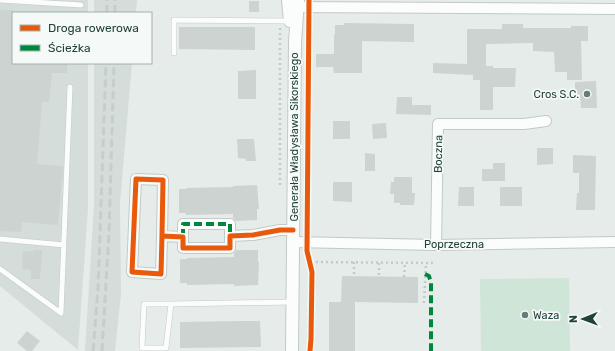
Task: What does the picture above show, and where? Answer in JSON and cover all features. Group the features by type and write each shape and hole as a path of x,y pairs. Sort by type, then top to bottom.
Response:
{"street":[{"path":"293,4 615,9"},
{"name":"Generała Władysława Sikorskiego","path":"292,351 295,42 289,21 293,4"},
{"name":"Boczna","path":"436,245 438,124 524,124 546,121"},
{"path":"136,180 163,180 162,236 161,274 132,272 136,180"},
{"path":"183,224 230,224 230,236 230,248 183,248 183,224"},
{"name":"Poprzeczna","path":"230,236 253,235 280,230 293,236 436,245 615,242"},
{"path":"162,236 182,237"}],"lane":[{"path":"0,0 81,5"},
{"path":"174,53 174,20 289,21"},
{"path":"0,269 61,313 70,87"},
{"path":"0,238 64,245"},
{"path":"171,304 166,348 142,348 144,304 292,302"}],"path":[{"path":"280,189 289,21"},
{"path":"316,262 434,264"},
{"path":"354,262 354,276"},
{"path":"379,263 379,276"},
{"path":"404,263 404,277"},
{"path":"424,304 426,263"}],"shaded area":[{"path":"0,0 88,0 88,12 12,12 12,64 88,64 88,209 78,350 0,286"},
{"path":"94,0 137,0 136,12 94,12"},
{"path":"94,64 132,64 120,203 121,294 115,351 85,351 94,206"}],"green space":[{"name":"Waza","path":"569,278 570,351 481,351 480,279"}],"building":[{"path":"249,1 259,1 259,12 249,12"},
{"path":"0,10 13,10 12,64 67,64 67,73 52,73 49,102 42,102 37,164 63,166 58,225 22,222 21,232 0,231"},
{"path":"344,23 414,24 414,42 362,41 362,73 334,73 333,67 316,67 316,54 334,54 335,25 344,25"},
{"path":"502,24 523,24 523,28 571,28 571,26 588,26 588,41 581,41 582,80 567,80 567,72 555,72 554,52 533,51 533,43 486,44 486,66 493,66 493,68 516,68 515,87 493,87 493,110 480,110 480,80 473,80 473,75 433,73 433,63 467,64 467,29 502,29"},
{"path":"179,27 255,27 255,50 179,49"},
{"path":"256,70 256,99 238,99 238,71"},
{"path":"596,81 597,108 581,108 580,94 575,94 575,82"},
{"path":"397,97 412,97 412,105 431,105 431,115 396,114"},
{"path":"333,121 350,121 350,139 333,139"},
{"path":"386,123 387,138 373,139 372,124"},
{"path":"237,139 254,139 256,161 246,161 246,159 238,158"},
{"path":"537,148 553,148 553,164 537,165"},
{"path":"365,153 375,154 375,171 365,171"},
{"path":"573,155 596,156 595,210 576,210 577,193 579,193 579,173 573,173"},
{"path":"493,163 505,163 505,181 482,181 482,169 493,169"},
{"path":"394,177 412,177 412,193 415,193 414,205 400,205 400,203 394,203 394,194 390,194 391,182 394,182"},
{"path":"333,182 352,182 352,202 333,201"},
{"path":"257,185 259,209 257,209 257,220 236,221 233,218 233,214 186,215 186,213 179,213 179,189"},
{"path":"459,187 474,187 474,206 458,206"},
{"path":"500,187 522,187 522,206 500,206"},
{"path":"33,250 42,250 40,279 31,279 31,270 22,269 23,251 33,252"},
{"path":"236,250 258,250 258,285 187,285 187,283 180,283 180,259 234,257"},
{"path":"342,276 418,277 418,303 355,302 355,351 329,351 329,302 341,302"},
{"path":"260,321 261,347 180,348 180,322"},
{"path":"27,331 40,341 32,351 27,351 17,343"}],"railway":[{"path":"107,0 107,12"},
{"path":"115,0 115,12"},
{"path":"93,351 98,289 106,64"},
{"path":"102,351 109,233 114,64"}],"marked path":[{"path":"183,237 183,224 230,224 230,236"},
{"path":"425,274 429,276 431,283 431,351"}],"cycle path":[{"path":"309,0 307,251 312,272 310,351"},
{"path":"162,236 163,180 136,179 132,272 161,274 162,236 183,237 183,248 230,248 230,236 253,235 280,230 293,230"}],"place":[{"name":"Cros S.C.","path":"587,94"},
{"name":"Waza","path":"525,315"}]}
